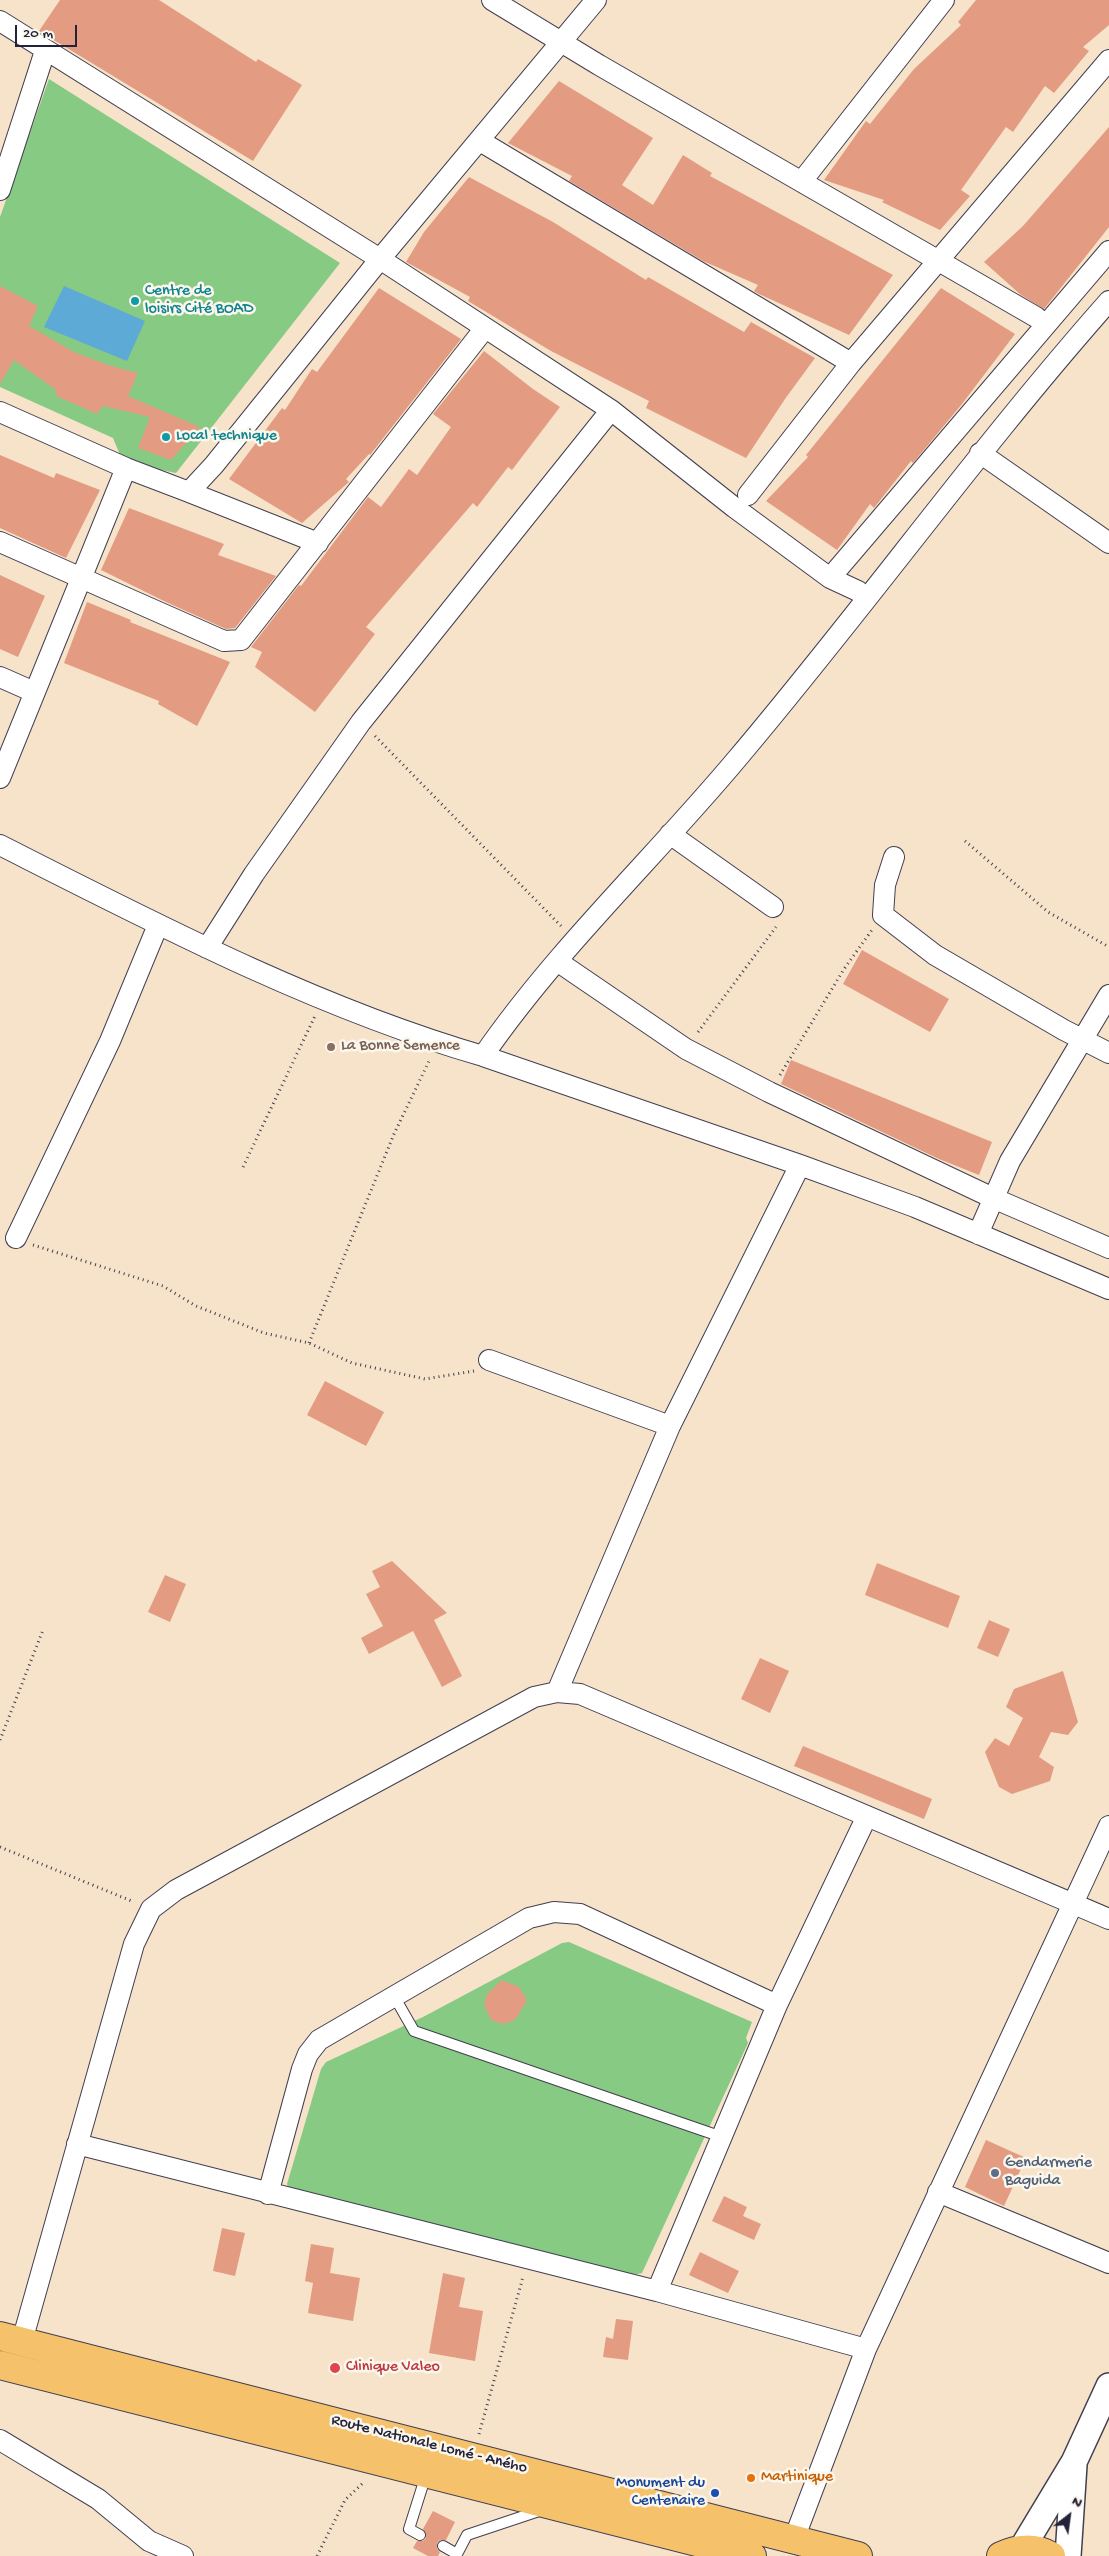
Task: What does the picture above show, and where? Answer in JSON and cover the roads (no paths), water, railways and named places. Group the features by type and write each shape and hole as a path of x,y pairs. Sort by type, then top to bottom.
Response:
{"highway":[{"name":"Route Nationale Lomé - Aného","path":"11,2338 858,2556"},
{"name":"Route Nationale Lomé - Aného","path":"0,2365 752,2556"},
{"path":"1011,2553 1038,2551 1051,2556"}],"street":[{"path":"492,0 802,182 1036,316"},
{"path":"189,492 257,413 380,259 563,42 596,0"},
{"path":"802,182 944,0"},
{"path":"0,22 380,259 611,410 735,508 830,578 858,591 865,598"},
{"path":"0,190 6,148 45,51"},
{"path":"748,495 851,362 1109,60"},
{"path":"480,141 851,362"},
{"path":"830,578 1109,251"},
{"path":"483,1056 579,934 736,760 980,453 1109,301"},
{"path":"0,542 224,641 241,640 485,328"},
{"path":"207,948 254,874 361,722 611,410"},
{"path":"0,412 126,468 318,543"},
{"path":"980,453 1109,543"},
{"path":"0,778 80,577 126,468"},
{"path":"0,677 34,692"},
{"path":"670,834 774,907"},
{"path":"0,845 158,925 324,998 438,1043 483,1056 800,1165 915,1207 1109,1289"},
{"path":"894,857 885,884 883,915 935,955 1083,1040 1109,1052"},
{"path":"16,1238 110,1040 158,925"},
{"path":"557,961 686,1049 769,1092 993,1198 1109,1248"},
{"path":"978,1234 1010,1161 1109,995"},
{"path":"557,1692 670,1426 800,1165"},
{"path":"489,1360 670,1426"},
{"path":"11,2338 76,2144 134,1944 151,1909 176,1890 534,1697 557,1692 580,1694 1109,1919"},
{"path":"657,2291 777,2005 867,1816"},
{"path":"794,2539 866,2350 1109,1826"},
{"path":"268,2194 308,2054 319,2040 528,1918 554,1912 580,1914 777,2005"},
{"path":"76,2144 528,2260 657,2291 866,2350"},
{"path":"938,2192 1109,2264"},
{"path":"1011,2553 1040,2515 1074,2462 1109,2386"},
{"path":"0,2440 98,2499 143,2549 183,2556"},
{"path":"1068,2556 1074,2462"}],"lane":[{"path":"394,1996 414,2031 722,2137"},
{"path":"420,2535 409,2529 426,2474"},
{"path":"443,2546 456,2554 466,2535 552,2506"}],"water":[{"path":"64,286 145,321 127,361 44,327"}],"place":[{"name":"Centre de loisirs Cité BOAD","path":"135,301"},
{"name":"Local technique","path":"166,437"},
{"name":"La Bonne Semence","path":"331,1047"},
{"name":"Gendarmerie Baguida","path":"995,2173"},
{"name":"Clinique Valeo","path":"335,2368"},
{"name":"Martinique","path":"751,2478"},
{"name":"Monument du Centenaire","path":"715,2493"}]}
